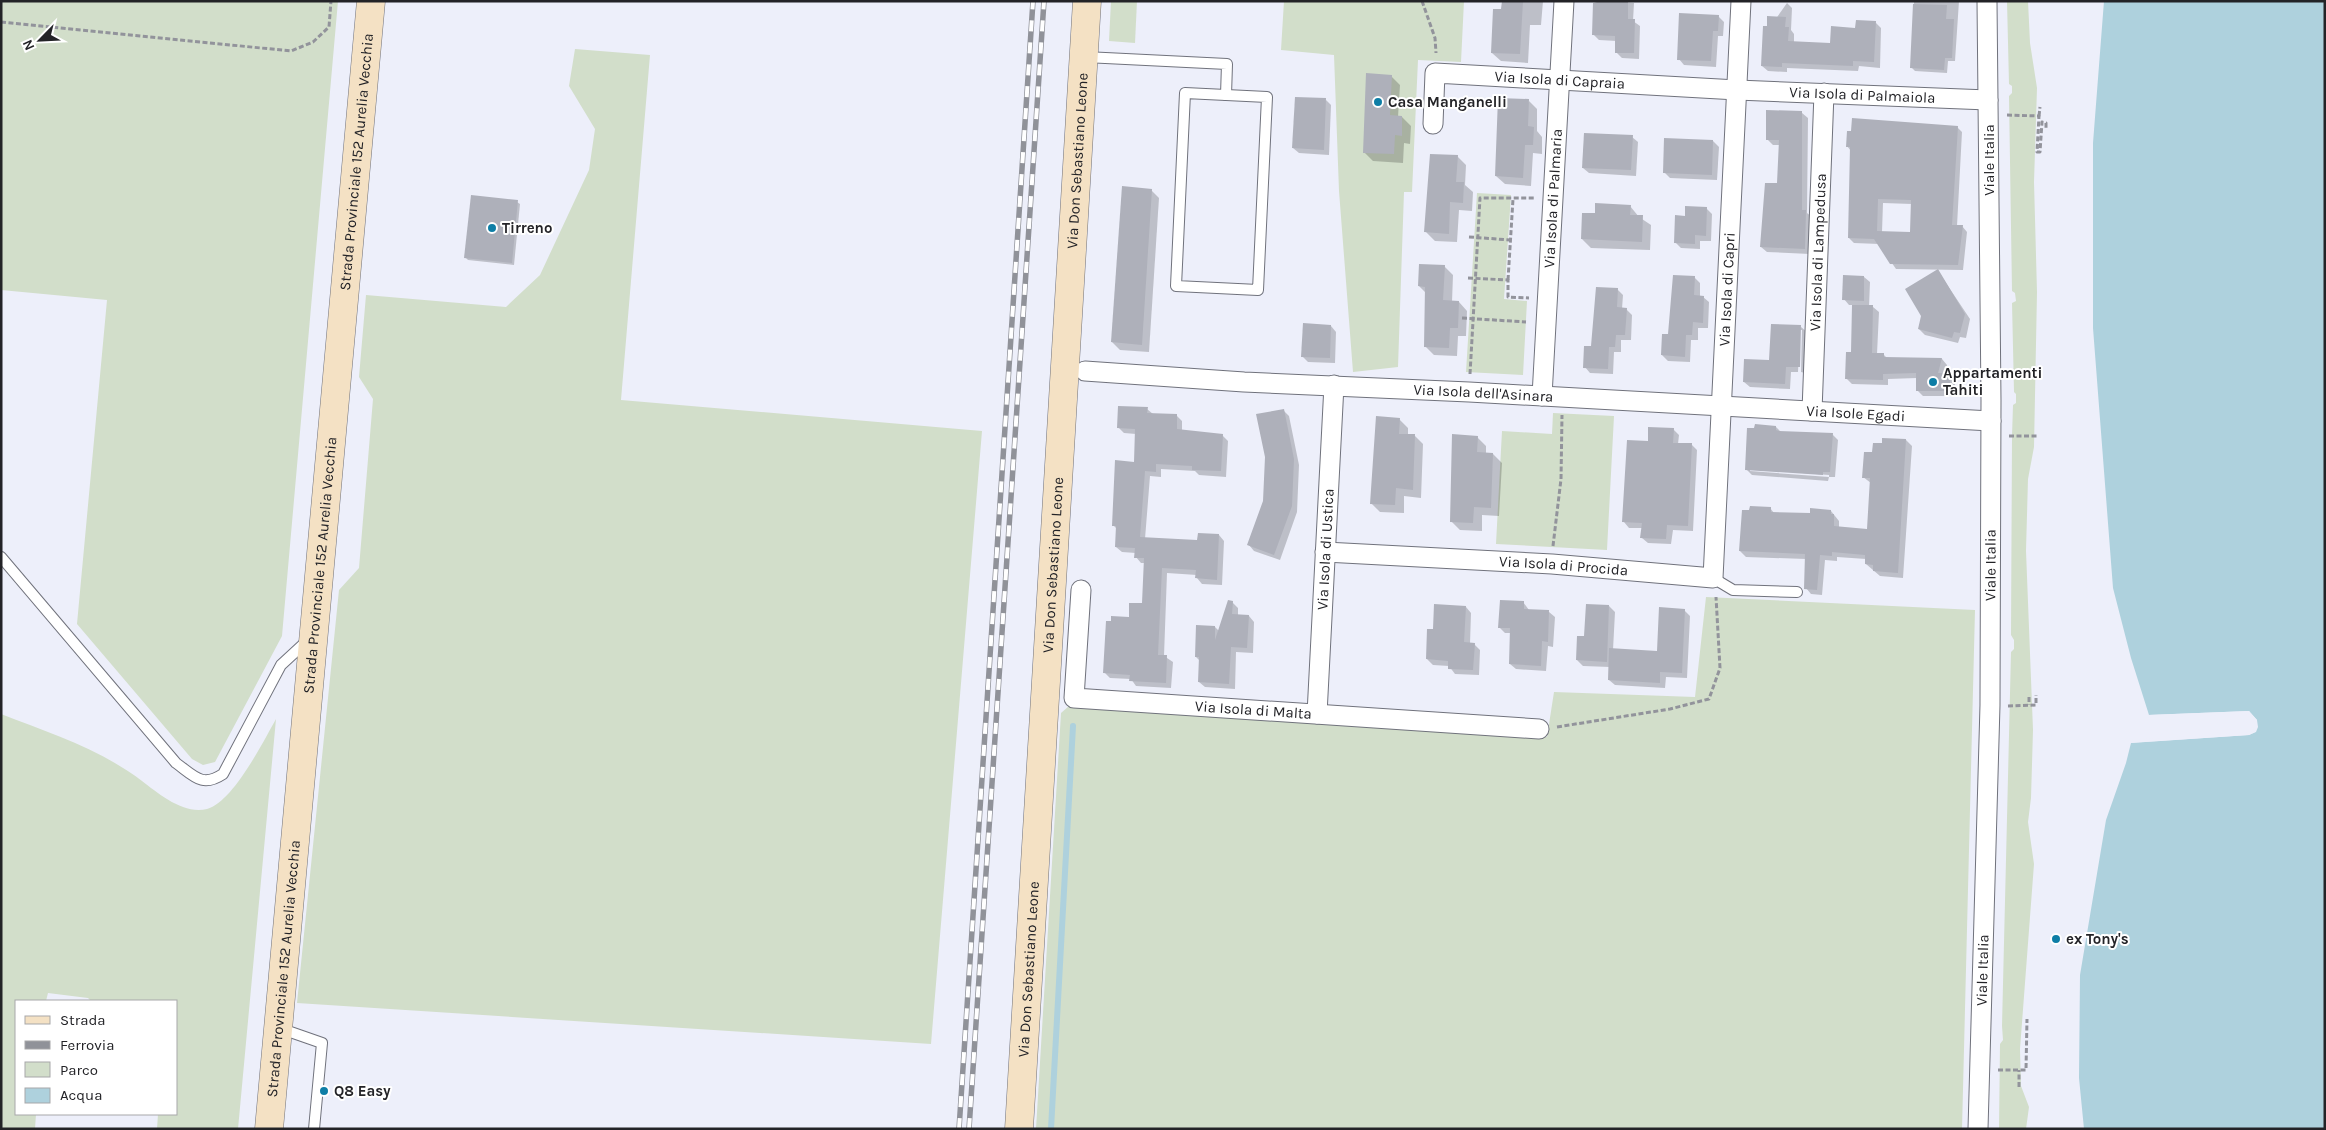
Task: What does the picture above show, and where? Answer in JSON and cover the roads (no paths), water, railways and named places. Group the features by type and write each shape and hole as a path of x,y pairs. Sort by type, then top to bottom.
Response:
{"main road":[{"name":"Strada Provinciale 152 Aurelia Vecchia","path":"269,1129 371,1"},
{"name":"Via Don Sebastiano Leone","path":"1019,1129 1087,1"}],"street":[{"name":"Via Isola di Palmaria","path":"1542,396 1564,1"},
{"name":"Via Isola di Capri","path":"1713,578 1740,1"},
{"name":"Viale Italia","path":"1978,1129 1990,705 1991,421 1987,1"},
{"name":"Via Isola di Capraia","path":"1433,124 1435,73 1737,90"},
{"name":"Via Isola di Palmaiola","path":"1737,90 1988,100"},
{"name":"Via Isola di Lampedusa","path":"1812,412 1824,93"},
{"name":"Via Isola dell'Asinara","path":"1085,372 1240,382 1721,405"},
{"name":"Via Isola di Ustica","path":"1317,714 1334,385"},
{"name":"Via Isole Egadi","path":"1721,405 1812,412 1991,421"},
{"name":"Via Isola di Procida","path":"1325,552 1552,564 1713,578"},
{"name":"Via Isola di Malta","path":"1081,590 1074,698 1539,728"}],"lane":[{"path":"1084,57 1227,64 1226,95"},
{"path":"1185,93 1226,95 1267,97 1258,290 1176,286 1185,93"},
{"path":"1,557 176,763 199,780 212,781 223,774 281,665 314,635"},
{"name":"Via Isola di Procida","path":"1713,578 1733,590 1797,592"},
{"path":"278,1028 322,1043 314,1129"}],"water":[{"path":"2104,1 2325,1 2325,1129 2084,1129 2079,1078 2080,975 2106,820 2131,743 2249,735 2255,732 2257,720 2249,711 2149,715 2131,658 2113,588 2093,328 2093,143"}],"waterway":[{"path":"1051,1129 1073,726"}],"railway":[{"path":"959,1129 1033,1"},
{"path":"969,1129 1044,1"}],"place":[{"name":"Casa Manganelli","path":"1378,102"},
{"name":"Tirreno","path":"492,228"},
{"name":"Appartamenti Tahiti","path":"1933,382"},
{"name":"ex Tony's","path":"2056,939"},
{"name":"Q8 Easy","path":"324,1091"}]}
